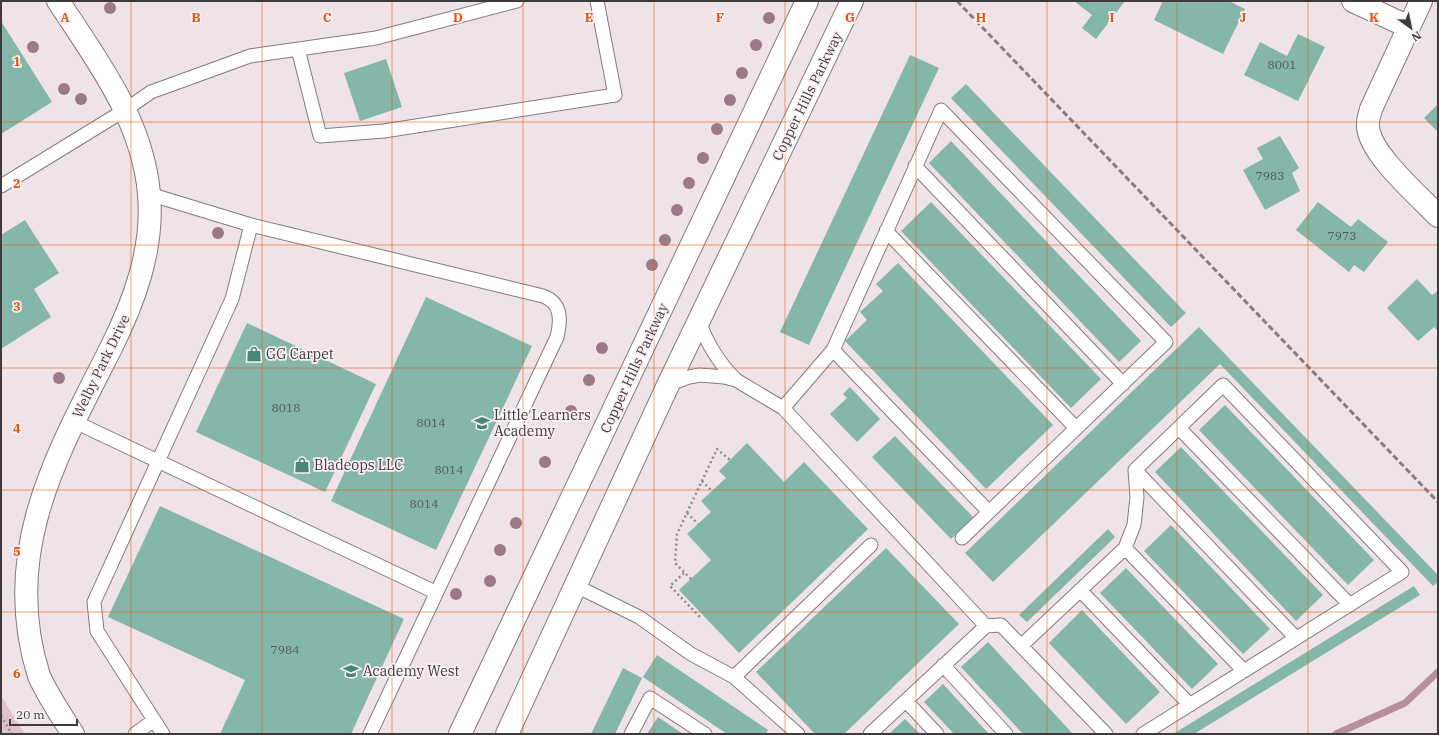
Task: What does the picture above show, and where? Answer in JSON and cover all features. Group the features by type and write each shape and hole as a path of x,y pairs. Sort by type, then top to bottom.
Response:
{"main road":[{"name":"Copper Hills Parkway","path":"460,734 807,1"},
{"name":"Copper Hills Parkway","path":"507,734 574,585 668,385 852,1"},
{"path":"1353,1 1409,26"},
{"path":"1421,1 1371,109 1368,127 1374,145 1383,159 1438,216"},
{"name":"Welby Park Drive","path":"64,3 125,110 140,148 150,194 149,235 141,271 131,304 120,330 36,496 23,543 20,569 20,596 23,622 29,648 39,676 73,734"}],"lane":[{"path":"1,186 125,110 151,92 250,56 376,38 517,1"},
{"path":"298,49 320,136 384,131 615,95 597,1"},
{"path":"783,408 832,350 941,110 1166,342 962,538"},
{"path":"916,166 1123,384"},
{"path":"150,194 251,225 544,296 549,298 558,308 560,322 557,337 370,734"},
{"path":"163,734 97,631 94,602 232,298 251,225"},
{"path":"886,231 1076,428"},
{"path":"699,321 710,349 718,361 736,380 783,408 986,626"},
{"path":"832,350 989,512"},
{"path":"668,385 684,378 700,375 712,375 736,380"},
{"path":"1135,470 1222,385 1402,572 1143,734"},
{"path":"74,421 436,592"},
{"path":"1179,428 1350,605"},
{"path":"1022,645 1125,548 1134,525 1137,497 1135,470"},
{"path":"1135,470 1296,638"},
{"path":"734,677 871,545"},
{"path":"1125,548 1244,671"},
{"path":"574,585 639,618 691,654 734,677 798,734"},
{"path":"1080,590 1190,705"},
{"path":"870,734 986,626 1001,625 1022,645 1106,734"},
{"path":"943,665 1006,734"},
{"path":"630,734 650,698 705,734"},
{"path":"906,700 937,734"},
{"path":"135,734 154,720"}],"path":[{"path":"691,579 675,563 677,534 717,449 730,460"},
{"path":"702,481 712,491"},
{"path":"687,513 698,524"},
{"path":"684,572 670,586 700,617"},
{"path":"1,716 12,734"}],"shaded area":[{"path":"1,696 25,734 1,734"}],"building":[{"path":"1074,1 1125,1 1096,39 1082,28 1092,15"},
{"path":"1163,1 1229,1 1245,9 1223,54 1154,20"},
{"path":"1,21 52,102 1,134"},
{"path":"1298,34 1325,47 1298,101 1244,75 1260,42 1287,56"},
{"path":"910,55 939,68 809,345 780,332"},
{"path":"386,59 402,107 360,121 344,73"},
{"path":"966,84 1186,313 1171,327 951,98"},
{"path":"1438,104 1438,132 1424,118"},
{"path":"1280,136 1299,168 1292,173 1300,191 1265,210 1243,170 1263,159 1257,148"},
{"path":"951,141 1141,341 1119,362 929,163"},
{"path":"931,202 1101,379 1071,408 901,231"},
{"path":"1318,202 1351,227 1358,219 1388,242 1364,272 1354,265 1349,272 1296,230"},
{"path":"25,220 59,273 34,289 51,317 1,349 1,235"},
{"path":"898,263 1053,425 986,489 845,341 867,320 860,312 883,291 876,284"},
{"path":"1417,279 1432,295 1438,291 1438,331 1434,327 1418,341 1387,308"},
{"path":"426,297 532,346 436,550 331,501"},
{"path":"247,323 376,384 325,492 196,432"},
{"path":"1199,327 1438,575 1438,582 1433,586 1220,364 993,582 965,553"},
{"path":"850,387 880,419 857,442 830,414 847,398 843,394"},
{"path":"1225,405 1374,560 1348,585 1199,430"},
{"path":"895,436 973,517 951,539 872,457"},
{"path":"747,443 784,482 804,462 868,529 739,653 679,590 711,560 687,534 711,512 701,501 726,478 719,471"},
{"path":"1181,447 1323,595 1296,621 1155,472"},
{"path":"160,506 404,619 351,734 220,734 245,680 108,617"},
{"path":"1171,525 1270,629 1243,654 1144,551"},
{"path":"1108,529 1115,537 1027,622 1019,615"},
{"path":"886,548 959,624 844,734 815,734 756,672"},
{"path":"1126,568 1218,664 1192,689 1100,593"},
{"path":"1414,586 1420,595 1194,734 1173,734"},
{"path":"1082,610 1160,692 1126,724 1049,643"},
{"path":"988,642 1073,734 1023,734 961,667"},
{"path":"657,655 768,730 766,734 727,734 643,677"},
{"path":"623,668 642,678 615,734 591,734"},
{"path":"943,684 989,734 954,734 924,702"},
{"path":"658,717 683,734 647,734"},
{"path":"905,719 920,734 889,734"}],"waterway":[{"path":"1336,734 1405,703 1438,672"}],"railway":[{"path":"957,1 1438,502"}],"place":[{"name":"GG Carpet","path":"254,354"},
{"name":"Little Learners Academy","path":"482,423"},
{"name":"Bladeops LLC","path":"302,465"},
{"name":"Academy West","path":"351,671"}]}
